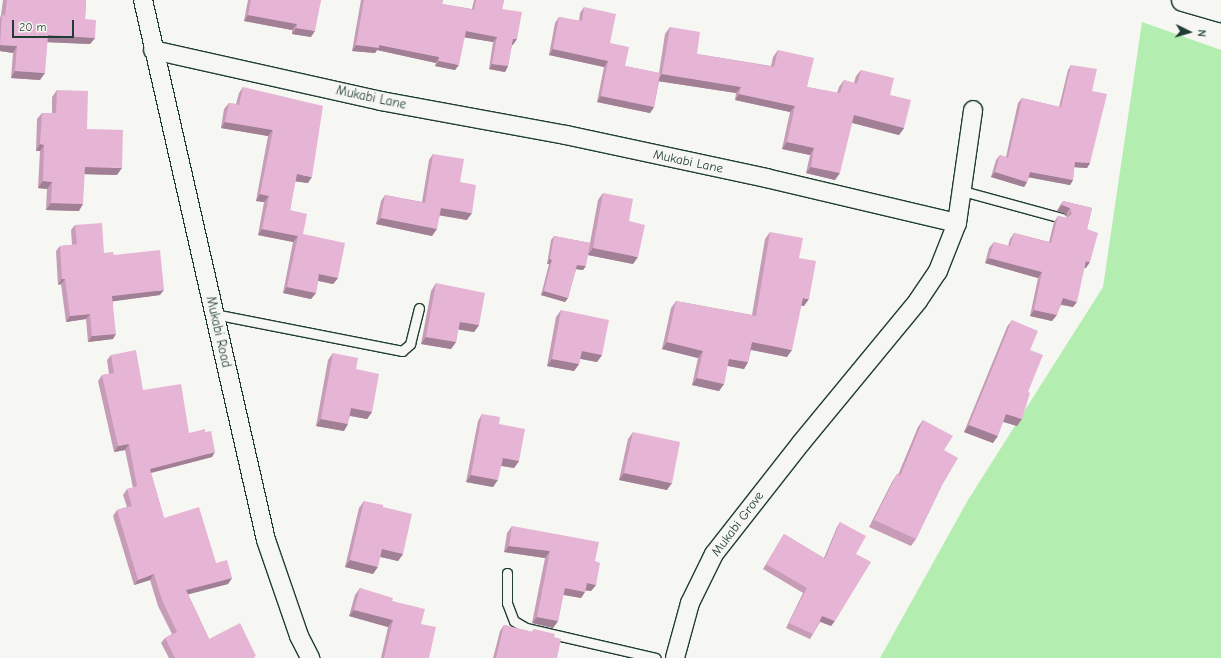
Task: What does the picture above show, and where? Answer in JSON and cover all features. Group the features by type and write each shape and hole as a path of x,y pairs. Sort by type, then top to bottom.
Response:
{"main road":[{"path":"1183,0 1221,11"}],"street":[{"name":"Mukabi Road","path":"143,0 153,50 266,540 299,636 310,658"},
{"name":"Mukabi Lane","path":"153,50 381,101 566,135 758,176 957,223"},
{"path":"957,223 963,191 973,110"},
{"name":"Mukabi Grove","path":"675,658 690,603 714,554 801,443 928,287 947,253 957,223"}],"lane":[{"path":"963,191 1062,218"},
{"path":"214,314 402,350 410,344 419,308"},
{"path":"507,573 507,603 514,621 526,628 656,658"}],"green space":[{"path":"1142,22 1221,50 1221,658 880,658 968,500 1103,287"}],"building":[{"path":"7,0 86,0 85,19 96,20 95,38 48,35 45,73 15,71 17,46 0,45 2,15 5,16"},
{"path":"251,0 321,0 315,31 296,28 297,24 248,15"},
{"path":"364,0 443,0 442,4 474,10 476,0 504,0 502,9 522,12 517,39 513,39 508,66 492,64 497,37 466,31 459,65 439,61 439,57 379,45 379,48 356,45"},
{"path":"584,7 616,14 610,43 629,47 625,66 660,73 654,107 601,96 608,61 553,49 559,17 582,21"},
{"path":"670,27 700,32 697,54 774,67 778,50 814,58 807,87 840,93 844,80 857,84 861,70 894,78 890,95 911,100 904,128 854,115 840,173 811,167 814,148 787,142 795,106 739,94 741,87 662,74"},
{"path":"1071,65 1097,69 1092,91 1107,94 1090,163 1075,162 1073,180 1030,172 1027,182 995,172 1000,155 1008,158 1022,98 1061,107"},
{"path":"243,87 323,106 312,177 297,174 290,210 307,214 303,234 345,243 338,278 319,274 316,293 287,287 298,236 262,229 269,196 260,194 273,130 225,122 229,103 239,105"},
{"path":"57,90 88,91 87,129 123,130 122,168 85,167 83,204 51,203 52,182 43,181 44,145 40,144 42,113 56,113"},
{"path":"433,154 464,159 460,182 476,185 472,213 441,208 437,229 381,218 385,195 425,203"},
{"path":"603,193 633,199 629,221 645,225 638,257 593,248"},
{"path":"1063,201 1092,208 1087,229 1098,233 1090,262 1086,261 1077,302 1063,298 1057,315 1034,310 1042,272 989,258 994,242 1010,246 1014,233 1051,243 1058,216 1067,218 1072,214 1070,208 1062,205"},
{"path":"102,223 104,253 113,252 114,255 160,250 164,290 112,296 116,334 92,336 90,314 70,316 65,279 62,279 60,246 77,244 75,225"},
{"path":"770,232 803,238 799,258 816,261 809,299 803,298 792,350 752,342 748,362 729,359 724,384 697,378 703,351 667,342 676,301 756,316"},
{"path":"554,236 590,243 586,266 577,265 568,298 544,291 552,260 550,259"},
{"path":"436,283 485,293 479,325 460,322 456,342 426,337"},
{"path":"561,310 609,320 602,355 582,351 579,364 552,359"},
{"path":"1012,320 1038,331 1030,350 1043,355 1028,392 1030,393 1022,419 1006,414 998,436 969,425"},
{"path":"136,350 143,390 181,384 189,433 205,429 205,432 211,431 215,452 150,469 164,518 199,507 216,563 227,560 232,578 186,590 209,639 240,623 256,656 252,658 175,658 165,638 177,632 162,600 154,574 138,580 117,510 132,506 127,489 137,486 129,444 118,446 102,375 114,373 111,355"},
{"path":"333,353 358,358 356,369 379,374 372,412 351,408 348,424 321,419"},
{"path":"482,414 500,417 499,424 525,429 519,461 503,458 498,480 471,475"},
{"path":"923,420 953,436 944,450 958,458 941,487 916,539 874,520 897,474 900,476"},
{"path":"633,432 680,442 672,483 624,473"},
{"path":"364,501 412,514 403,554 382,549 378,567 350,560"},
{"path":"840,522 866,536 856,554 871,562 835,621 822,616 813,634 789,623 807,588 766,564 784,534 825,559"},
{"path":"512,526 599,542 595,561 600,563 596,585 587,583 585,592 565,588 558,621 537,617 550,551 509,546"},
{"path":"360,588 393,598 392,601 425,609 421,624 436,627 429,658 384,658 393,620 354,610"},
{"path":"504,625 533,632 534,629 555,634 554,637 561,639 557,658 496,658"}]}
